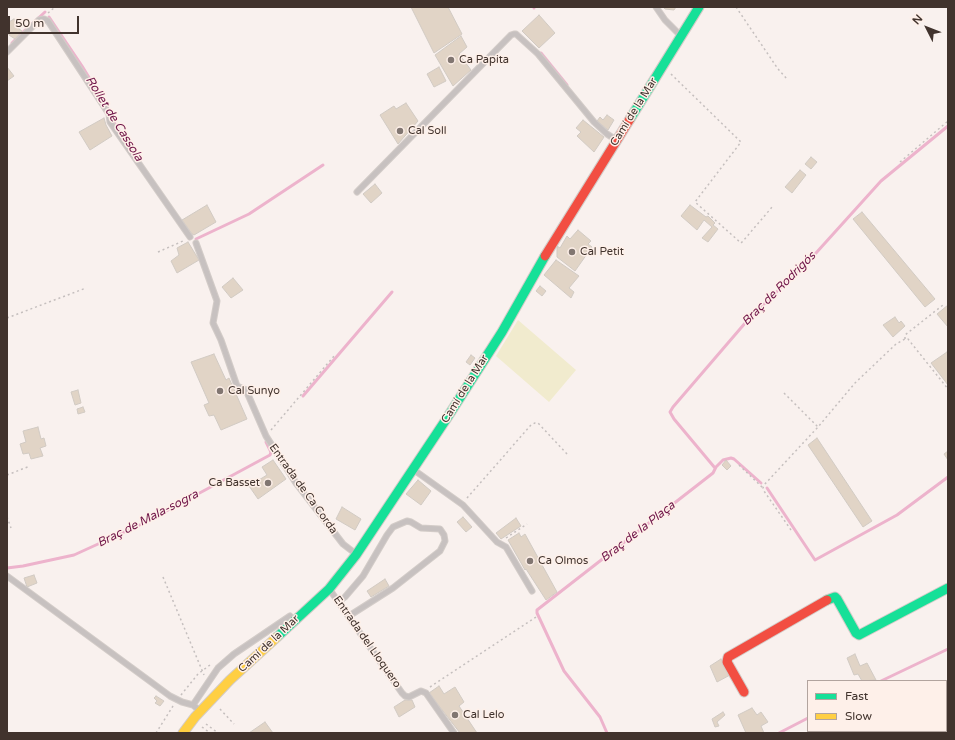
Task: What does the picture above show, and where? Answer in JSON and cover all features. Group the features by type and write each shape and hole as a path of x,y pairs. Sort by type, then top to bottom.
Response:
{"main road":[{"name":"Camí de la Mar","path":"183,733 201,716 211,700 230,680 329,589 356,555 502,332 552,245 699,7"},
{"path":"744,692 727,662 728,657 828,599 835,597 837,599 856,633 859,635 948,588"}],"lane":[{"path":"656,7 665,20 681,36"},
{"path":"7,52 39,20 44,19 48,21 109,114 110,122 190,237"},
{"path":"357,192 511,35 514,34 516,34 538,54 594,122 607,134 617,140"},
{"name":"Entrada de Ca Corda","path":"196,243 217,301 213,323 221,340 237,386 246,390 266,436 296,483 343,544 356,555"},
{"path":"413,470 461,504 497,542 506,547 532,591"},
{"path":"338,602 345,597 363,576 386,535 393,527 407,521 421,528 440,529 444,534 445,541 440,551 393,588 349,616"},
{"path":"7,576 170,696 193,705 201,716"},
{"name":"Entrada del Lloquero","path":"329,589 405,696 409,697 424,692"},
{"path":"193,705 206,683 218,668 234,654 290,616 316,601"},
{"path":"424,692 454,733"}],"path":[{"path":"736,7 778,69 787,79"},
{"path":"662,66 741,142 695,202 740,242 743,241 773,206"},
{"path":"900,162 948,121"},
{"path":"158,252 190,237"},
{"path":"7,318 86,288"},
{"path":"763,488 764,485 818,427 855,383 896,344 905,339 906,335 943,305"},
{"path":"905,339 908,339 948,389"},
{"path":"266,436 334,356"},
{"path":"784,393 818,427"},
{"path":"461,504 531,425 535,423 538,424 567,454"},
{"path":"739,465 763,488 791,530"},
{"path":"7,475 30,466"},
{"path":"7,516 11,528"},
{"path":"503,545 505,540 527,524"},
{"path":"163,577 206,683"},
{"path":"424,692 536,617"},
{"path":"156,733 177,699 198,674 214,662"},
{"path":"211,700 234,724"},
{"path":"201,716 218,733"}],"shaded area":[{"path":"518,320 576,370 549,402 496,356"}],"building":[{"path":"411,7 448,7 462,34 434,53"},
{"path":"663,7 676,7 674,10 665,9"},
{"path":"539,15 555,33 539,48 522,31"},
{"path":"14,19 19,29 22,31 15,39 9,35 7,30 7,23"},
{"name":"Ca Papita","path":"461,36 467,47 459,54 471,70 453,86 435,55"},
{"path":"7,67 14,76 7,81"},
{"path":"439,67 446,81 434,87 427,74"},
{"name":"Cal Soll","path":"406,103 418,121 398,144 380,115 394,106 396,109"},
{"path":"607,115 614,120 608,130 597,121 600,117 603,120"},
{"path":"104,118 112,136 90,150 79,132"},
{"path":"583,120 604,137 594,152 577,136 581,132 576,128"},
{"path":"811,157 817,162 811,169 805,164"},
{"path":"800,170 806,175 792,193 785,187"},
{"path":"375,184 382,193 371,203 363,194"},
{"path":"207,205 216,222 194,235 182,220"},
{"path":"690,205 706,217 708,216 715,223 713,225 718,229 708,242 702,238 712,227 704,220 697,230 681,216"},
{"path":"862,212 935,299 925,307 853,219"},
{"name":"Cal Petit","path":"578,230 591,241 588,244 592,247 575,271 557,257 557,246 560,248 567,236 570,239"},
{"path":"188,242 199,260 177,273 171,261 179,255 177,248"},
{"path":"556,260 579,276 569,288 574,292 571,298 544,275"},
{"path":"233,278 243,290 231,298 222,287"},
{"path":"540,286 546,291 542,296 536,291"},
{"path":"948,305 948,327 937,314"},
{"path":"895,317 899,323 901,321 905,326 893,337 883,325"},
{"path":"947,352 948,353 948,385 931,363"},
{"name":"Cal Sunyo","path":"214,354 226,380 229,378 247,419 221,430 214,415 209,416 204,405 209,403 191,362"},
{"path":"471,355 475,358 470,365 466,362"},
{"path":"78,390 81,403 75,405 71,392"},
{"path":"83,407 85,412 78,414 77,409"},
{"path":"38,427 41,439 44,438 46,446 40,448 43,456 31,459 29,453 23,454 20,444 26,442 23,431"},
{"path":"817,438 872,521 863,527 808,445"},
{"path":"948,451 948,460 944,454"},
{"name":"Ca Basset","path":"273,460 286,479 258,499 249,486 267,475 262,467"},
{"path":"726,460 731,466 727,470 722,465"},
{"path":"418,480 431,491 421,505 406,494"},
{"path":"342,507 361,519 355,530 336,519"},
{"path":"463,517 472,527 466,532 457,522"},
{"path":"516,518 521,526 501,539 496,533"},
{"name":"Ca Olmos","path":"519,533 521,537 525,534 557,592 546,600 526,569 525,570 508,540"},
{"path":"34,575 37,583 27,587 24,578"},
{"path":"385,579 389,586 371,597 367,591"},
{"path":"855,654 860,666 867,663 876,680 861,680 858,674 854,675 847,658"},
{"path":"721,659 730,675 717,682 710,666"},
{"name":"Cal Lelo","path":"439,686 444,694 455,687 464,702 459,706 477,733 460,733 429,693"},
{"path":"156,696 164,701 160,706 155,703 157,701 154,698"},
{"path":"405,700 412,700 415,707 399,717 394,707"},
{"path":"947,702 948,702 948,716 947,714"},
{"path":"752,708 757,715 761,712 768,722 761,726 764,733 746,733 738,715"},
{"path":"723,712 725,715 717,722 719,726 715,727 712,719"},
{"path":"265,722 273,733 249,733"}],"waterway":[{"name":"Rollet de Cassola","path":"12,43 45,12"},
{"name":"Rollet de Cassola","path":"49,17 107,107"},
{"name":"Braç de Mala-sogra","path":"541,53 567,85"},
{"name":"Rollet de Cassola","path":"111,114 120,132"},
{"name":"Braç de Rodrigós","path":"715,468 674,419 670,412 673,407 746,322 816,253 881,181 948,126"},
{"name":"Rollet de Cassola","path":"196,239 249,214 323,165"},
{"name":"Braç de Mala-sogra","path":"303,396 392,292"},
{"name":"Braç de Mala-sogra","path":"7,568 74,555 144,523 270,455 271,452 266,442"},
{"name":"Braç de la Plaça","path":"607,733 600,717 564,671 537,613 537,610 713,473 716,467 723,460 731,458 734,459 761,483"},
{"path":"767,488 815,560 897,515 948,477"},
{"path":"883,680 948,649"},
{"path":"779,733 807,719"}],"traffic: fast":[{"path":"630,119 699,7"},
{"path":"277,637 329,589 356,555 502,332 545,256"},
{"path":"827,600 835,597 837,599 856,633 859,635 948,588"}],"traffic: slow":[{"path":"183,733 195,717 230,680 277,637"}],"traffic: jam":[{"path":"545,256 630,119"},
{"path":"744,692 727,662 728,657 827,600"}],"place":[{"name":"Ca Papita","path":"451,60"},
{"name":"Cal Soll","path":"400,131"},
{"name":"Cal Petit","path":"572,252"},
{"name":"Cal Sunyo","path":"220,391"},
{"name":"Ca Basset","path":"268,483"},
{"name":"Ca Olmos","path":"530,561"},
{"name":"Cal Lelo","path":"455,715"}]}
